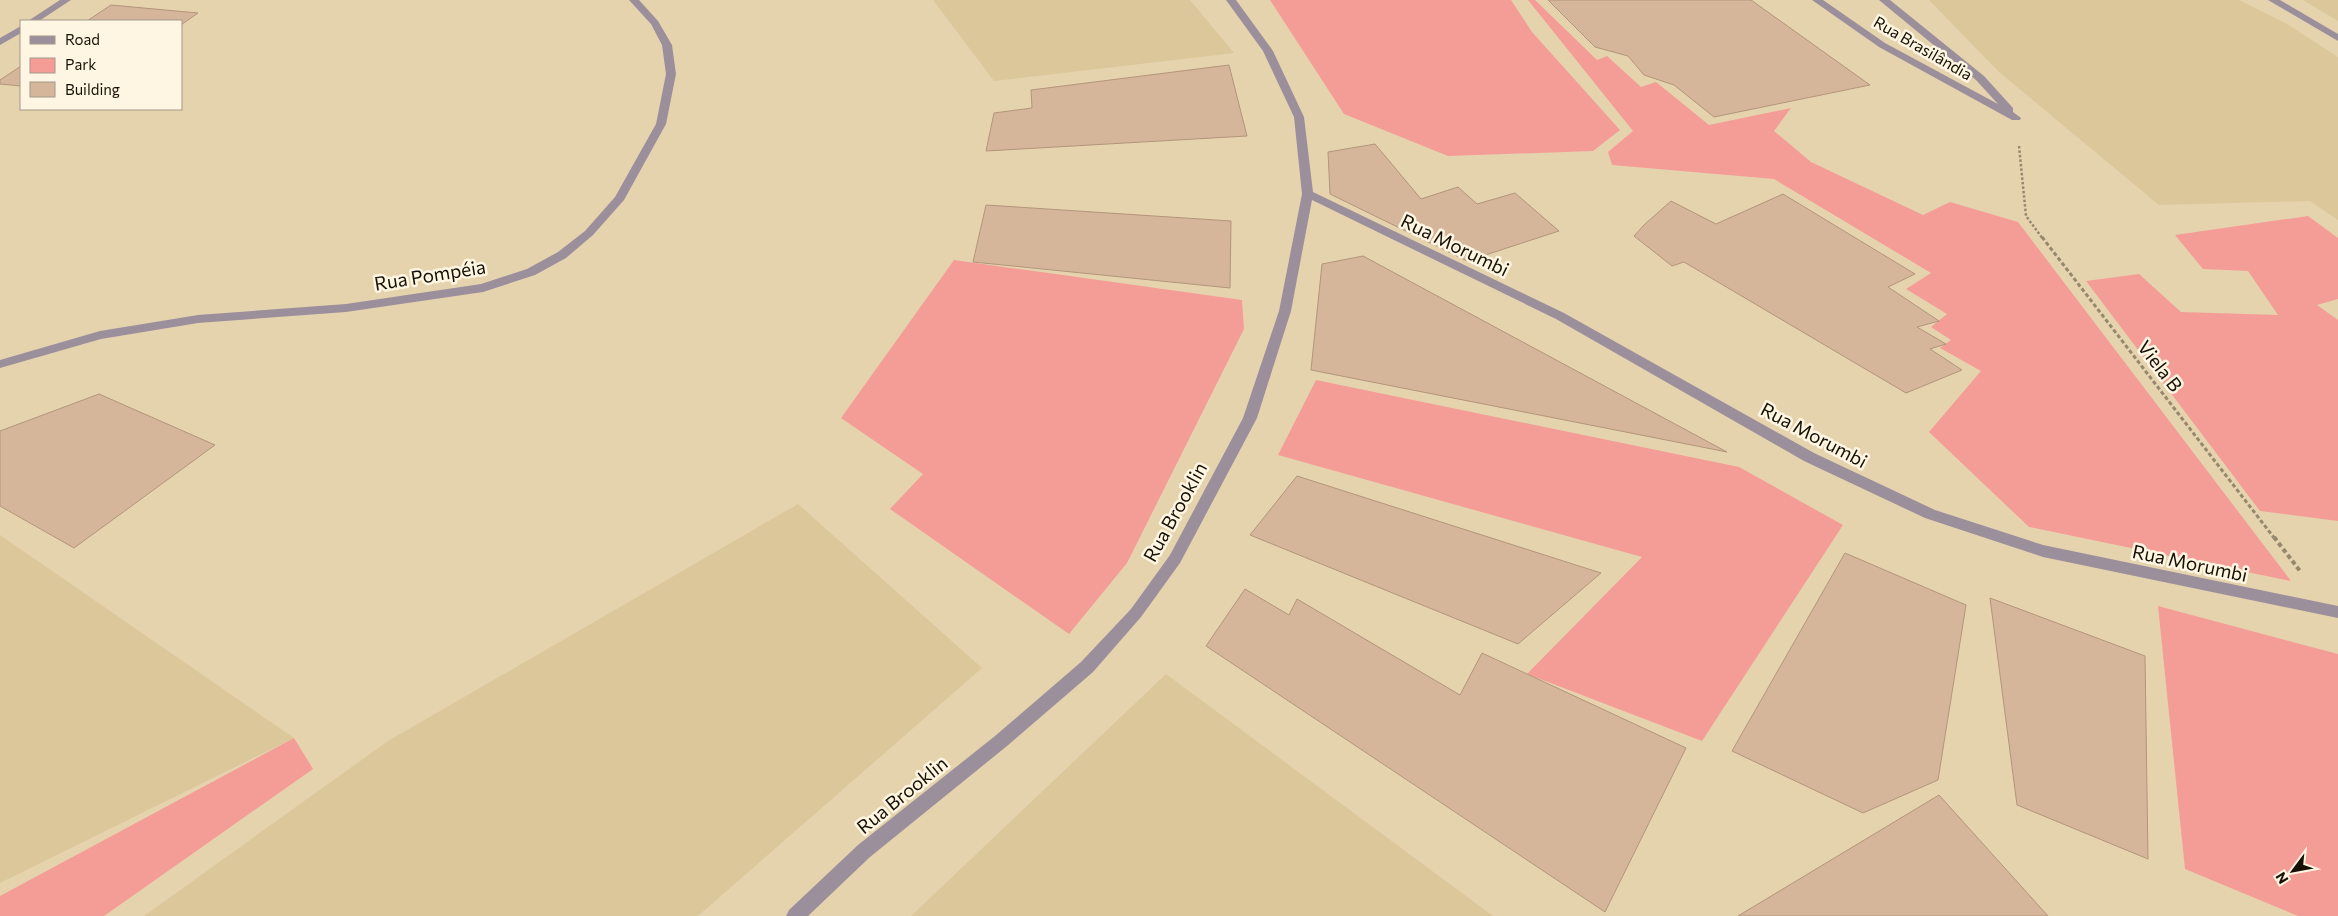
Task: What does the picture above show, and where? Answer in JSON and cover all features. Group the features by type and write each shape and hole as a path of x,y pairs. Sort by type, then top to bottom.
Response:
{"street":[{"path":"35,20 66,0"},
{"name":"Rua Pompéia","path":"0,364 100,335 189,321 346,308 483,288 531,272 562,255 589,233 620,198 661,124 671,74 667,45 655,23 634,0"},
{"name":"Rua Brooklin","path":"795,916 864,851 1001,741 1087,667 1136,613 1176,559 1250,418 1285,311 1308,194 1299,117 1268,51 1231,0"},
{"name":"Rua Brasilândia","path":"1817,0 1882,45 2016,118"},
{"path":"1884,0 1980,78 2016,118"},
{"path":"2273,0 2338,38"},
{"path":"0,42 20,30"},
{"name":"Rua Morumbi","path":"1308,194 1560,316 1809,457 1930,514 2043,552 2335,611"}],"path":[{"name":"Viela B","path":"2016,118 2026,216 2335,611"}],"shaded area":[{"path":"933,0 1190,0 1234,53 994,81"},
{"path":"1929,0 2239,0 2287,24 2338,57 2338,220 2310,201 2159,205 1999,72"},
{"path":"2303,0 2338,0 2338,21"},
{"path":"798,504 982,668 698,916 144,916 388,741"},
{"path":"0,535 294,738 0,883"},
{"path":"1166,674 1493,916 911,916"}],"green space":[{"path":"1270,0 1511,0 1532,32 1620,130 1593,151 1448,156 1344,114"},
{"path":"1528,0 1535,0 1597,60 1607,56 1641,87 1656,82 1709,125 1791,108 1774,131 1811,162 1923,215 1950,202 2018,222 2291,581 2029,527 1929,432 1981,371 1940,348 1951,340 1931,327 1947,314 1906,289 1931,273 1774,179 1612,165 1608,152 1633,131"},
{"path":"2308,216 2338,238 2338,299 2317,305 2338,320 2338,521 2260,511 2086,281 2139,274 2181,312 2278,315 2248,271 2203,269 2175,235"},
{"path":"954,260 1242,300 1244,329 1127,563 1069,634 890,509 923,474 841,418"},
{"path":"1316,380 1739,467 1843,525 1702,741 1527,674 1642,557 1278,455"},
{"path":"2158,606 2338,654 2338,916 2298,916 2185,869"},
{"path":"294,738 313,769 104,916 0,916 0,896"}],"building":[{"path":"1548,0 1751,0 1870,85 1714,117 1674,85 1644,75 1628,56 1595,47"},
{"path":"111,5 198,13 182,24 182,20 88,20"},
{"path":"1229,65 1247,136 986,151 994,113 1032,108 1031,90"},
{"path":"20,67 20,86 0,84 0,80"},
{"path":"1375,144 1421,199 1458,187 1477,204 1515,193 1559,231 1467,261 1330,194 1328,152"},
{"path":"1783,194 1915,274 1888,287 1939,321 1917,327 1946,344 1930,349 1962,370 1906,393 1684,262 1672,266 1634,236 1671,201 1716,224"},
{"path":"986,205 1231,221 1230,288 973,262"},
{"path":"1363,256 1727,452 1311,370 1322,264"},
{"path":"99,394 215,445 74,548 0,506 0,431"},
{"path":"1297,476 1601,573 1518,644 1250,535"},
{"path":"1845,553 1966,605 1938,780 1863,813 1732,751"},
{"path":"1245,589 1289,615 1297,599 1460,695 1482,653 1686,748 1605,912 1206,646"},
{"path":"1990,598 2145,656 2148,859 2017,805"},
{"path":"1939,795 2048,916 1738,916"}]}
